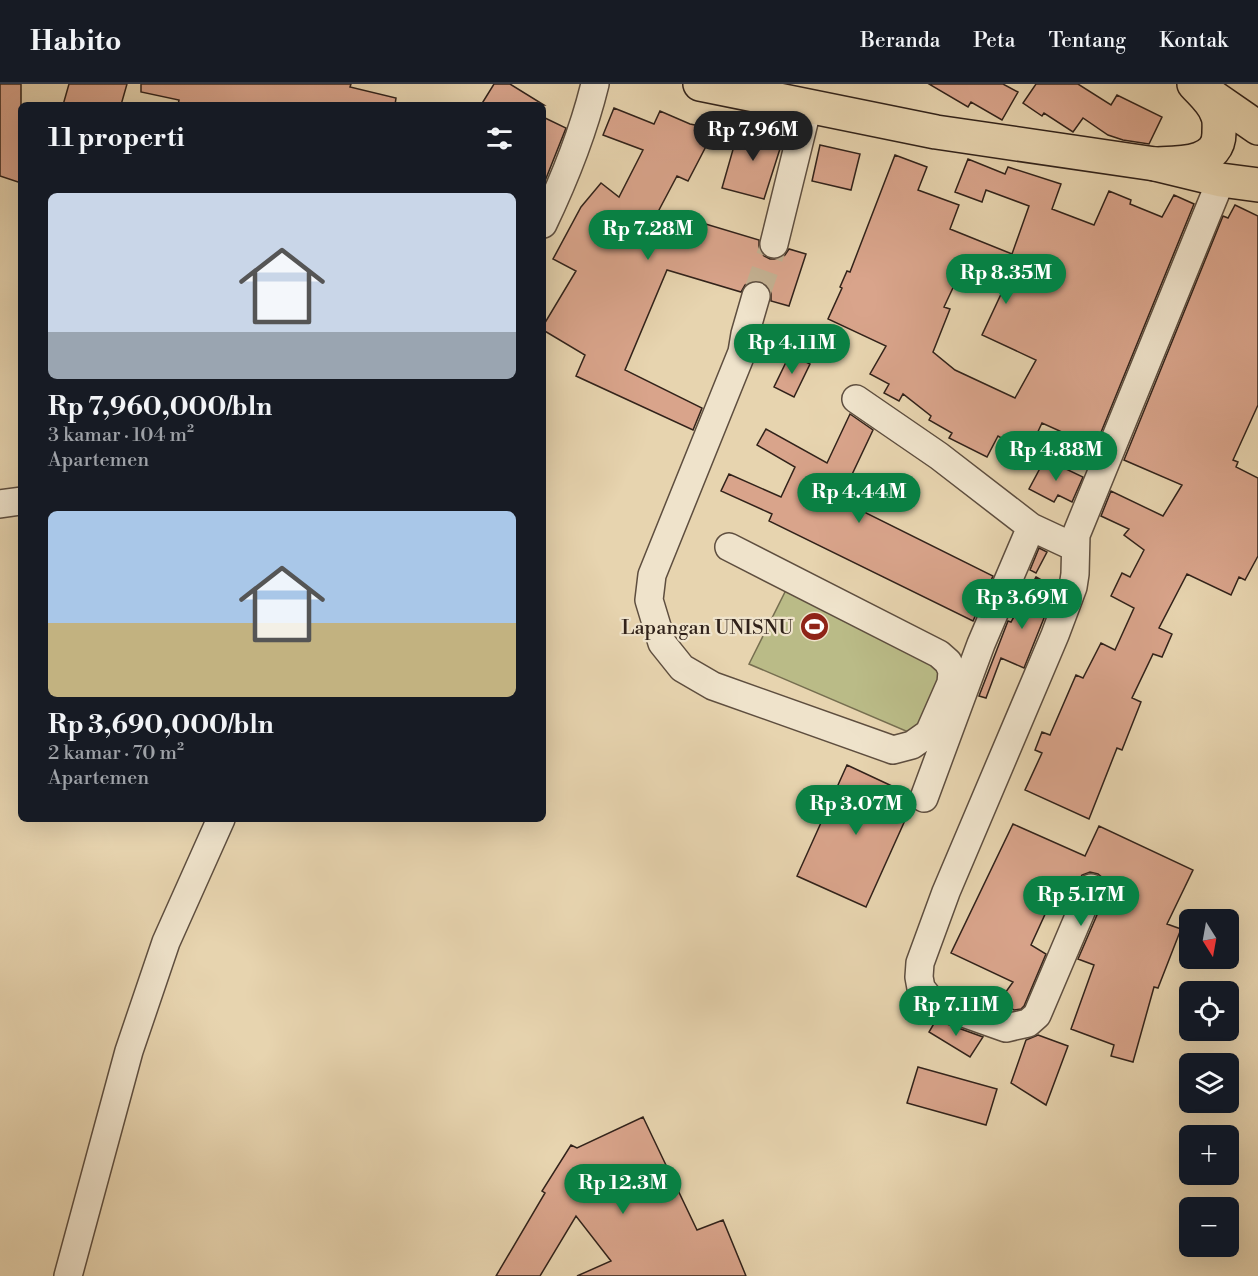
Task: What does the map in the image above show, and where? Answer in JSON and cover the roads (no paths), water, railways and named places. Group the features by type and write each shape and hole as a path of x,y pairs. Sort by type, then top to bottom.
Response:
{"main road":[{"path":"700,84 936,132 1155,164 1221,180 1258,185"},
{"path":"1155,164 1181,163 1200,159 1213,152 1220,138 1218,114 1194,84"},
{"path":"1194,84 1258,128"}],"street":[{"path":"546,218 585,123 595,84"},
{"path":"774,244 808,106"},
{"path":"1091,888 1037,1015 1028,1023 1006,1028 941,1005 929,998 921,988 920,963 946,892 1055,635 1073,587 1076,535 1221,180"},
{"path":"729,547 939,654 948,662 952,671 951,683 929,733 912,745 893,750 714,687 682,668 662,643 649,600 652,575 742,352 756,296"},
{"path":"856,399 939,456 1031,527 1074,547"},
{"path":"0,504 18,501"},
{"path":"924,798 981,644 1031,527"},
{"path":"74,1274 129,1051 166,942 220,822"}],"tunnel":[{"path":"756,296 774,244"}],"place":[{"name":"Lapangan UNISNU","path":"814,627"}]}
